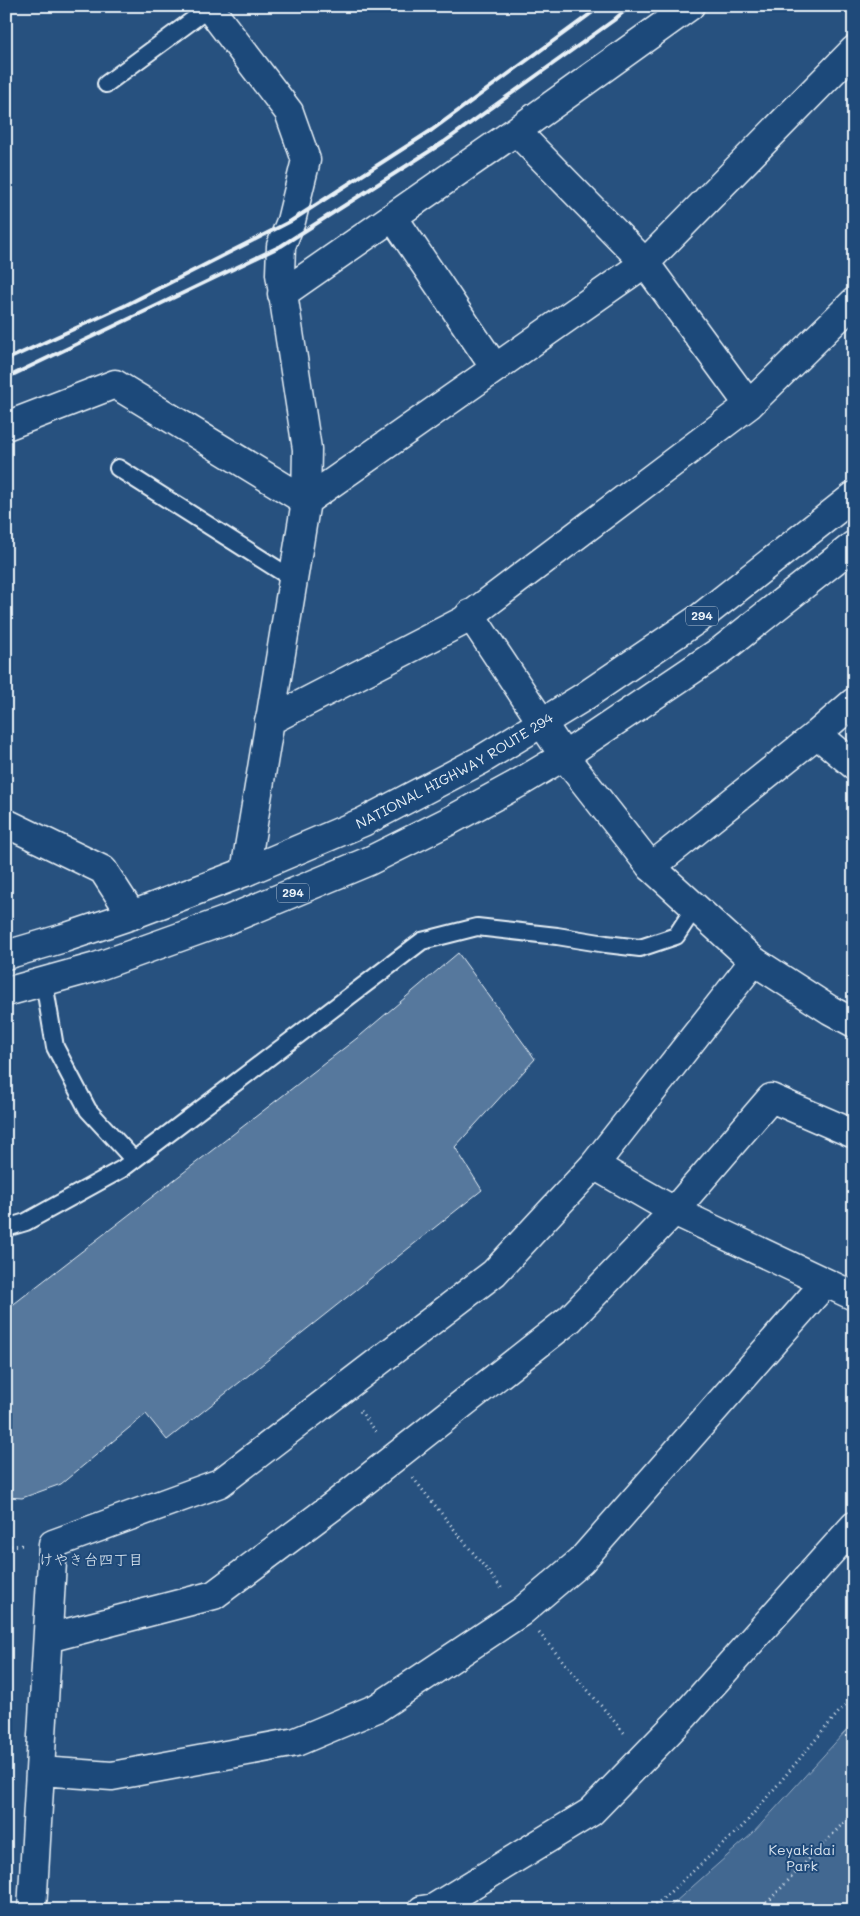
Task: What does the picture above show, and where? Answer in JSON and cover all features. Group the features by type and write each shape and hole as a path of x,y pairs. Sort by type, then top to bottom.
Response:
{"main road":[{"path":"282,294 516,131 690,6"},
{"path":"208,7 289,112 306,160 290,221 281,246 280,274 307,449 306,501 245,872"},
{"path":"306,501 645,263 854,50"},
{"path":"516,131 645,263 749,405"},
{"path":"393,217 495,368"},
{"path":"270,721 464,621 470,614 749,405 854,302"},
{"path":"6,426 115,384 306,501"},
{"name":"NATIONAL HIGHWAY ROUTE 294","path":"6,954 64,938 132,915 245,872 363,822 481,760 542,724 701,617 854,496"},
{"name":"294","path":"6,992 96,967 230,919 369,861 510,788 564,756 723,649 854,545"},
{"path":"470,614 564,756 651,867 754,961 830,1010 854,1023"},
{"path":"651,867 854,702"},
{"path":"817,734 854,765"},
{"path":"6,823 103,870 132,915"},
{"path":"32,1910 53,1544 220,1483 494,1273 594,1166 754,961"},
{"path":"48,1638 214,1595 333,1506 570,1319 674,1211 771,1098 854,1134"},
{"path":"594,1166 674,1211 854,1296"},
{"path":"40,1771 112,1776 296,1742 377,1708 521,1612 581,1561 825,1283"},
{"path":"422,1910 434,1908 591,1812 685,1715 854,1526"}],"lane":[{"path":"106,84 208,7"},
{"path":"118,468 293,579"},
{"path":"6,1228 26,1222 122,1169 422,941 477,927 640,948 676,936 695,907"},
{"path":"44,982 55,1047 88,1110 134,1160"}],"path":[{"path":"342,1388 395,1457 521,1612 644,1756"},
{"path":"647,1910 659,1902 743,1826 854,1694"},
{"path":"760,1910 854,1812"}],"green space":[{"name":"Keyakidai Park","path":"854,1722 854,1910 666,1910 753,1833"}],"building":[{"path":"458,953 535,1059 455,1147 482,1190 167,1440 146,1414 61,1484 22,1498 6,1497 6,1310 361,1035"}],"railway":[{"path":"6,360 124,306 291,221 432,130 601,6"},
{"path":"6,378 281,246 444,142 614,20 630,6"}],"district":[{"name":"けやき台四丁目","path":"91,1560"}]}
